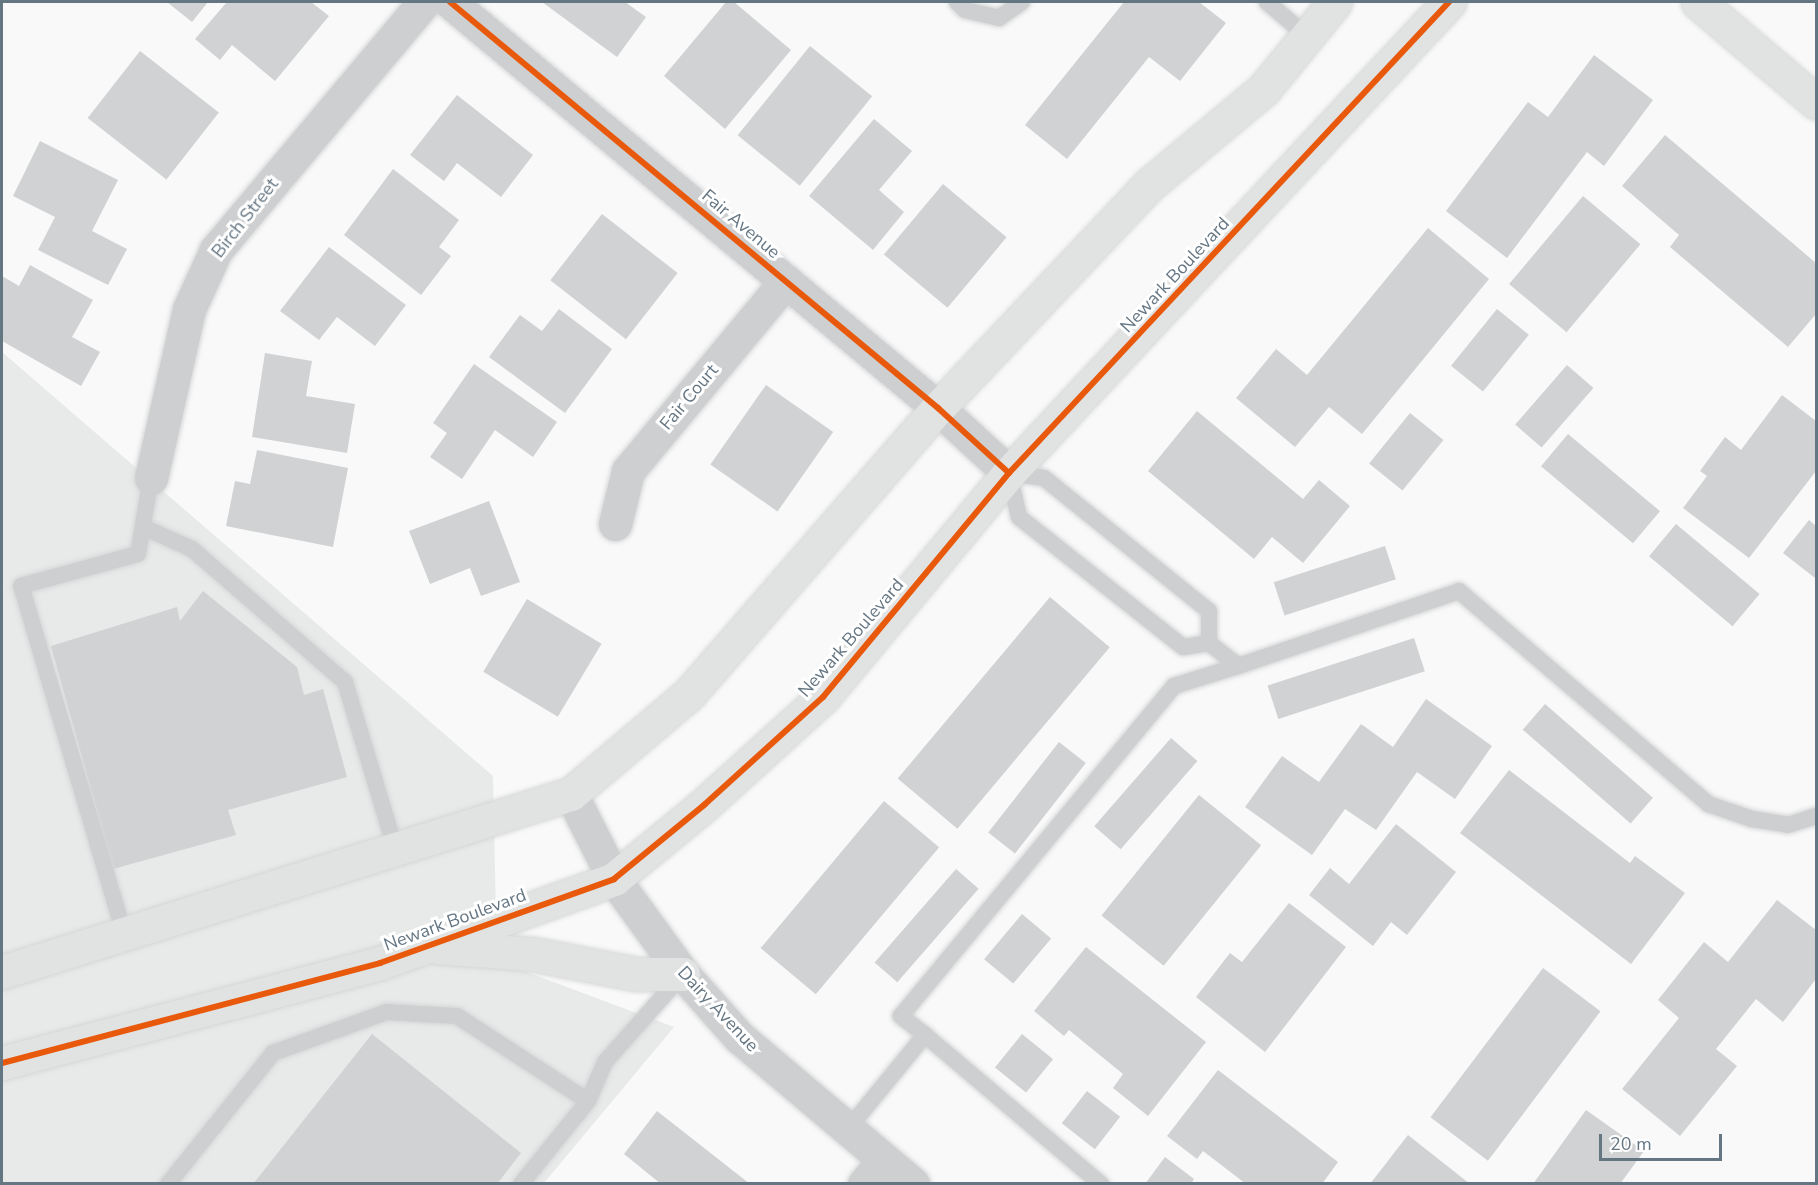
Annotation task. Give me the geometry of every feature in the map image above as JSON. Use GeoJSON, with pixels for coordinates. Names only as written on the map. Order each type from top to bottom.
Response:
{"type":"FeatureCollection","features":[{"type":"Feature","properties":{"kind":"main road","name":"Newark Boulevard"},"geometry":{"type":"LineString","coordinates":[[2,1063],[380,963],[614,879],[704,805],[823,697],[1009,473],[1449,2]]}},
{"type":"Feature","properties":{"kind":"main road"},"geometry":{"type":"LineString","coordinates":[[1698,2],[1816,102]]}},
{"type":"Feature","properties":{"kind":"main road"},"geometry":{"type":"LineString","coordinates":[[2,972],[396,851],[571,794],[689,694],[938,408],[1150,184],[1264,89],[1331,3]]}},
{"type":"Feature","properties":{"kind":"main road"},"geometry":{"type":"LineString","coordinates":[[427,946],[532,954],[636,974],[683,974]]}},
{"type":"Feature","properties":{"kind":"street","name":"Birch Street"},"geometry":{"type":"LineString","coordinates":[[151,478],[189,309],[216,250],[423,2]]}},
{"type":"Feature","properties":{"kind":"street","name":"Fair Avenue"},"geometry":{"type":"LineString","coordinates":[[450,2],[938,408],[1009,473]]}},
{"type":"Feature","properties":{"kind":"street","name":"Fair Court"},"geometry":{"type":"LineString","coordinates":[[615,524],[628,471],[786,282]]}},
{"type":"Feature","properties":{"kind":"street","name":"Dairy Avenue"},"geometry":{"type":"LineString","coordinates":[[571,794],[614,879],[683,974],[739,1037],[848,1129],[874,1172],[913,1184]]}},
{"type":"Feature","properties":{"kind":"lane"},"geometry":{"type":"LineString","coordinates":[[957,2],[965,10],[999,18],[1022,2]]}},
{"type":"Feature","properties":{"kind":"lane"},"geometry":{"type":"LineString","coordinates":[[1267,2],[1307,36]]}},
{"type":"Feature","properties":{"kind":"lane"},"geometry":{"type":"LineString","coordinates":[[1209,643],[1209,611],[1044,478],[1009,473],[1019,517],[1183,647],[1209,643],[1238,666]]}},
{"type":"Feature","properties":{"kind":"lane"},"geometry":{"type":"LineString","coordinates":[[124,933],[21,586],[138,554],[151,478]]}},
{"type":"Feature","properties":{"kind":"lane"},"geometry":{"type":"LineString","coordinates":[[143,527],[192,549],[345,682],[396,851]]}},
{"type":"Feature","properties":{"kind":"lane"},"geometry":{"type":"LineString","coordinates":[[1101,1184],[901,1016],[1174,686],[1459,591],[1708,804],[1752,819],[1788,825],[1816,816]]}},
{"type":"Feature","properties":{"kind":"lane"},"geometry":{"type":"LineString","coordinates":[[521,1184],[588,1101],[605,1062],[683,974]]}},
{"type":"Feature","properties":{"kind":"lane"},"geometry":{"type":"LineString","coordinates":[[168,1184],[273,1053],[386,1012],[457,1016],[588,1101]]}},
{"type":"Feature","properties":{"kind":"lane"},"geometry":{"type":"LineString","coordinates":[[848,1129],[925,1035]]}},
{"type":"Feature","properties":{"kind":"shaded area"},"geometry":{"type":"Polygon","coordinates":[[[2,352],[493,776],[497,961],[674,1027],[544,1183],[2,1183],[2,352]]]}},
{"type":"Feature","properties":{"kind":"building"},"geometry":{"type":"Polygon","coordinates":[[[167,2],[208,2],[192,22],[167,2]]]}},
{"type":"Feature","properties":{"kind":"building"},"geometry":{"type":"Polygon","coordinates":[[[227,2],[311,2],[329,16],[275,81],[232,45],[220,60],[195,39],[227,2]]]}},
{"type":"Feature","properties":{"kind":"building"},"geometry":{"type":"Polygon","coordinates":[[[542,2],[625,2],[646,17],[617,57],[542,2]]]}},
{"type":"Feature","properties":{"kind":"building"},"geometry":{"type":"Polygon","coordinates":[[[726,2],[734,2],[791,50],[725,129],[664,76],[726,2]]]}},
{"type":"Feature","properties":{"kind":"building"},"geometry":{"type":"Polygon","coordinates":[[[1124,2],[1199,2],[1226,23],[1180,81],[1149,57],[1067,159],[1025,125],[1124,2]]]}},
{"type":"Feature","properties":{"kind":"building"},"geometry":{"type":"Polygon","coordinates":[[[810,46],[872,96],[800,186],[738,135],[810,46]]]}},
{"type":"Feature","properties":{"kind":"building"},"geometry":{"type":"Polygon","coordinates":[[[140,51],[219,113],[166,180],[88,118],[140,51]]]}},
{"type":"Feature","properties":{"kind":"building"},"geometry":{"type":"Polygon","coordinates":[[[1594,55],[1653,100],[1604,166],[1587,152],[1507,258],[1446,211],[1528,102],[1548,117],[1594,55]]]}},
{"type":"Feature","properties":{"kind":"building"},"geometry":{"type":"Polygon","coordinates":[[[457,95],[533,155],[501,197],[457,163],[444,181],[410,155],[457,95]]]}},
{"type":"Feature","properties":{"kind":"building"},"geometry":{"type":"Polygon","coordinates":[[[874,119],[912,151],[879,190],[904,212],[873,250],[809,196],[874,119]]]}},
{"type":"Feature","properties":{"kind":"building"},"geometry":{"type":"Polygon","coordinates":[[[1665,135],[1816,263],[1816,314],[1788,347],[1670,247],[1679,235],[1622,186],[1665,135]]]}},
{"type":"Feature","properties":{"kind":"building"},"geometry":{"type":"Polygon","coordinates":[[[40,141],[118,180],[92,231],[127,249],[108,285],[38,250],[55,217],[13,196],[40,141]]]}},
{"type":"Feature","properties":{"kind":"building"},"geometry":{"type":"Polygon","coordinates":[[[393,169],[459,220],[439,247],[451,256],[421,295],[344,235],[393,169]]]}},
{"type":"Feature","properties":{"kind":"building"},"geometry":{"type":"Polygon","coordinates":[[[943,184],[1007,237],[947,308],[884,254],[943,184]]]}},
{"type":"Feature","properties":{"kind":"building"},"geometry":{"type":"Polygon","coordinates":[[[1583,196],[1640,244],[1567,332],[1509,284],[1583,196]]]}},
{"type":"Feature","properties":{"kind":"building"},"geometry":{"type":"Polygon","coordinates":[[[602,214],[678,273],[626,339],[550,280],[602,214]]]}},
{"type":"Feature","properties":{"kind":"building"},"geometry":{"type":"Polygon","coordinates":[[[1428,228],[1489,279],[1362,434],[1329,407],[1295,447],[1236,398],[1276,349],[1307,375],[1428,228]]]}},
{"type":"Feature","properties":{"kind":"building"},"geometry":{"type":"Polygon","coordinates":[[[329,247],[406,305],[375,346],[337,317],[319,340],[280,311],[329,247]]]}},
{"type":"Feature","properties":{"kind":"building"},"geometry":{"type":"Polygon","coordinates":[[[30,265],[93,300],[72,337],[100,352],[81,386],[2,341],[2,276],[19,286],[30,265]]]}},
{"type":"Feature","properties":{"kind":"building"},"geometry":{"type":"Polygon","coordinates":[[[559,309],[612,349],[565,413],[489,357],[520,315],[542,331],[559,309]]]}},
{"type":"Feature","properties":{"kind":"building"},"geometry":{"type":"Polygon","coordinates":[[[1497,309],[1529,335],[1483,392],[1451,366],[1497,309]]]}},
{"type":"Feature","properties":{"kind":"building"},"geometry":{"type":"Polygon","coordinates":[[[265,353],[312,361],[306,396],[355,404],[347,453],[252,437],[265,353]]]}},
{"type":"Feature","properties":{"kind":"building"},"geometry":{"type":"Polygon","coordinates":[[[474,364],[557,422],[533,457],[495,430],[462,479],[430,457],[447,433],[433,423],[474,364]]]}},
{"type":"Feature","properties":{"kind":"building"},"geometry":{"type":"Polygon","coordinates":[[[1567,365],[1593,388],[1542,448],[1515,425],[1567,365]]]}},
{"type":"Feature","properties":{"kind":"building"},"geometry":{"type":"Polygon","coordinates":[[[766,385],[833,432],[778,511],[710,464],[766,385]]]}},
{"type":"Feature","properties":{"kind":"building"},"geometry":{"type":"Polygon","coordinates":[[[1782,395],[1816,421],[1816,471],[1749,558],[1683,508],[1707,476],[1700,471],[1725,437],[1741,450],[1782,395]]]}},
{"type":"Feature","properties":{"kind":"building"},"geometry":{"type":"Polygon","coordinates":[[[1197,411],[1303,499],[1319,480],[1350,506],[1303,563],[1272,537],[1254,559],[1148,471],[1197,411]]]}},
{"type":"Feature","properties":{"kind":"building"},"geometry":{"type":"Polygon","coordinates":[[[1410,413],[1443,440],[1403,491],[1369,464],[1410,413]]]}},
{"type":"Feature","properties":{"kind":"building"},"geometry":{"type":"Polygon","coordinates":[[[1568,434],[1660,511],[1633,543],[1541,466],[1568,434]]]}},
{"type":"Feature","properties":{"kind":"building"},"geometry":{"type":"Polygon","coordinates":[[[257,450],[348,468],[333,547],[226,526],[235,481],[250,484],[257,450]]]}},
{"type":"Feature","properties":{"kind":"building"},"geometry":{"type":"Polygon","coordinates":[[[489,501],[520,582],[481,596],[470,568],[430,584],[409,531],[489,501]]]}},
{"type":"Feature","properties":{"kind":"building"},"geometry":{"type":"Polygon","coordinates":[[[1809,520],[1816,526],[1815,578],[1783,553],[1809,520]]]}},
{"type":"Feature","properties":{"kind":"building"},"geometry":{"type":"Polygon","coordinates":[[[1676,524],[1759,594],[1733,626],[1649,556],[1676,524]]]}},
{"type":"Feature","properties":{"kind":"building"},"geometry":{"type":"Polygon","coordinates":[[[1385,546],[1396,579],[1285,615],[1274,582],[1385,546]]]}},
{"type":"Feature","properties":{"kind":"building"},"geometry":{"type":"Polygon","coordinates":[[[203,591],[297,667],[304,695],[323,689],[347,777],[228,810],[236,835],[113,869],[51,646],[177,607],[180,621],[203,591]]]}},
{"type":"Feature","properties":{"kind":"building"},"geometry":{"type":"Polygon","coordinates":[[[1050,597],[1110,647],[957,829],[898,779],[1050,597]]]}},
{"type":"Feature","properties":{"kind":"building"},"geometry":{"type":"Polygon","coordinates":[[[527,599],[602,644],[558,717],[483,672],[527,599]]]}},
{"type":"Feature","properties":{"kind":"building"},"geometry":{"type":"Polygon","coordinates":[[[1414,638],[1425,671],[1278,719],[1268,686],[1414,638]]]}},
{"type":"Feature","properties":{"kind":"building"},"geometry":{"type":"Polygon","coordinates":[[[1426,699],[1492,746],[1455,799],[1417,772],[1376,830],[1345,809],[1312,855],[1245,807],[1282,756],[1319,782],[1361,724],[1393,747],[1426,699]]]}},
{"type":"Feature","properties":{"kind":"building"},"geometry":{"type":"Polygon","coordinates":[[[1545,704],[1653,798],[1631,823],[1523,730],[1545,704]]]}},
{"type":"Feature","properties":{"kind":"building"},"geometry":{"type":"Polygon","coordinates":[[[1171,738],[1197,761],[1121,849],[1094,826],[1171,738]]]}},
{"type":"Feature","properties":{"kind":"building"},"geometry":{"type":"Polygon","coordinates":[[[1059,742],[1086,763],[1015,854],[988,833],[1059,742]]]}},
{"type":"Feature","properties":{"kind":"building"},"geometry":{"type":"Polygon","coordinates":[[[1509,770],[1630,863],[1635,856],[1685,893],[1631,964],[1460,833],[1509,770]]]}},
{"type":"Feature","properties":{"kind":"building"},"geometry":{"type":"Polygon","coordinates":[[[1199,795],[1261,845],[1164,966],[1101,915],[1199,795]]]}},
{"type":"Feature","properties":{"kind":"building"},"geometry":{"type":"Polygon","coordinates":[[[884,801],[939,847],[816,994],[761,948],[884,801]]]}},
{"type":"Feature","properties":{"kind":"building"},"geometry":{"type":"Polygon","coordinates":[[[1396,824],[1456,872],[1407,935],[1391,922],[1373,946],[1309,895],[1330,868],[1349,884],[1396,824]]]}},
{"type":"Feature","properties":{"kind":"building"},"geometry":{"type":"Polygon","coordinates":[[[956,869],[979,889],[897,982],[875,963],[956,869]]]}},
{"type":"Feature","properties":{"kind":"building"},"geometry":{"type":"Polygon","coordinates":[[[1777,900],[1816,930],[1816,979],[1783,1022],[1756,999],[1716,1049],[1737,1066],[1680,1136],[1622,1089],[1679,1018],[1658,1000],[1704,942],[1728,962],[1777,900]]]}},
{"type":"Feature","properties":{"kind":"building"},"geometry":{"type":"Polygon","coordinates":[[[1289,903],[1346,947],[1265,1052],[1196,997],[1230,953],[1242,962],[1289,903]]]}},
{"type":"Feature","properties":{"kind":"building"},"geometry":{"type":"Polygon","coordinates":[[[1022,914],[1051,938],[1013,984],[984,959],[1022,914]]]}},
{"type":"Feature","properties":{"kind":"building"},"geometry":{"type":"Polygon","coordinates":[[[1086,947],[1206,1042],[1148,1116],[1113,1088],[1123,1074],[1069,1030],[1064,1036],[1034,1011],[1086,947]]]}},
{"type":"Feature","properties":{"kind":"building"},"geometry":{"type":"Polygon","coordinates":[[[1543,968],[1601,1011],[1488,1161],[1430,1117],[1543,968]]]}},
{"type":"Feature","properties":{"kind":"building"},"geometry":{"type":"Polygon","coordinates":[[[372,1034],[521,1153],[497,1184],[253,1184],[372,1034]]]}},
{"type":"Feature","properties":{"kind":"building"},"geometry":{"type":"Polygon","coordinates":[[[1022,1034],[1053,1059],[1026,1093],[995,1067],[1022,1034]]]}},
{"type":"Feature","properties":{"kind":"building"},"geometry":{"type":"Polygon","coordinates":[[[1218,1070],[1338,1162],[1322,1184],[1246,1184],[1203,1151],[1197,1159],[1167,1136],[1218,1070]]]}},
{"type":"Feature","properties":{"kind":"building"},"geometry":{"type":"Polygon","coordinates":[[[1087,1091],[1120,1117],[1095,1149],[1062,1123],[1087,1091]]]}},
{"type":"Feature","properties":{"kind":"building"},"geometry":{"type":"Polygon","coordinates":[[[1586,1110],[1644,1151],[1620,1184],[1533,1184],[1586,1110]]]}},
{"type":"Feature","properties":{"kind":"building"},"geometry":{"type":"Polygon","coordinates":[[[657,1111],[750,1184],[661,1184],[624,1154],[657,1111]]]}},
{"type":"Feature","properties":{"kind":"building"},"geometry":{"type":"Polygon","coordinates":[[[1408,1135],[1470,1184],[1370,1184],[1408,1135]]]}},
{"type":"Feature","properties":{"kind":"building"},"geometry":{"type":"Polygon","coordinates":[[[1165,1157],[1194,1179],[1191,1184],[1145,1184],[1165,1157]]]}},
{"type":"Feature","properties":{"kind":"cycle path"},"geometry":{"type":"LineString","coordinates":[[450,2],[938,408],[1009,473]]}},
{"type":"Feature","properties":{"kind":"cycle path"},"geometry":{"type":"LineString","coordinates":[[2,1063],[380,963],[614,879],[704,805],[823,697],[1009,473],[1449,2]]}}]}
